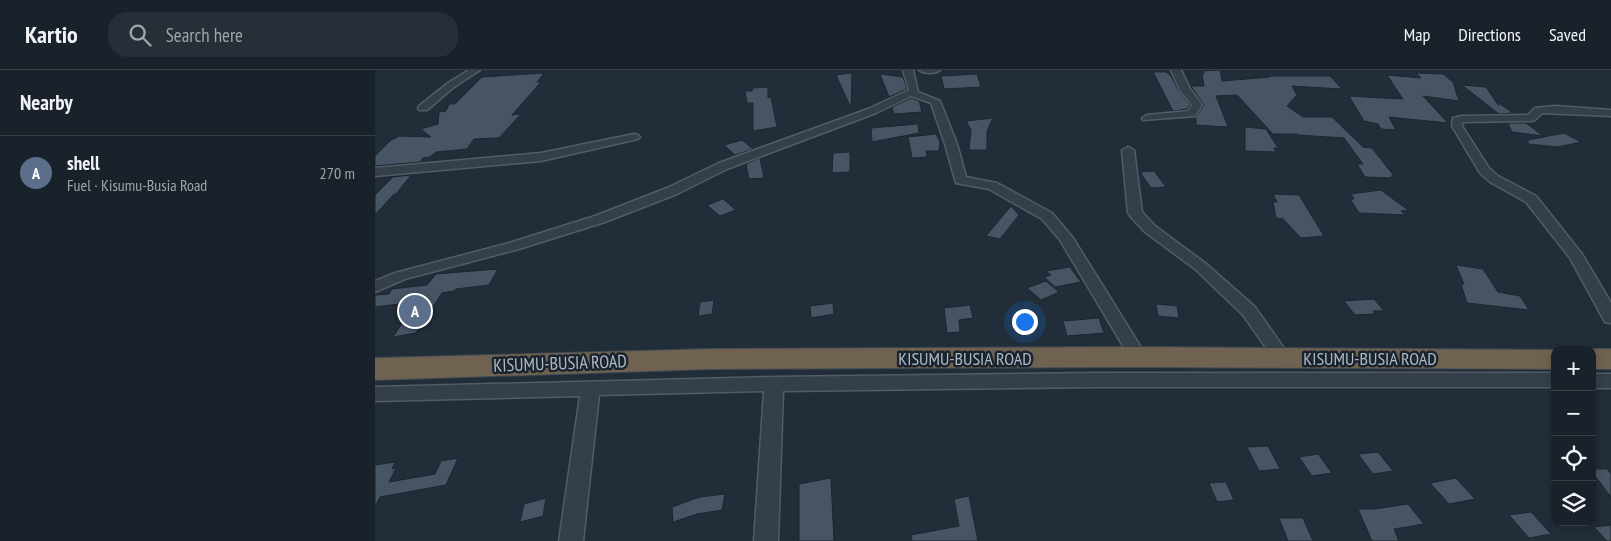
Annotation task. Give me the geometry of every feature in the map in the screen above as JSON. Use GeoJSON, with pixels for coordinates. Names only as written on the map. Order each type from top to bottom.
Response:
{"type":"FeatureCollection","features":[{"type":"Feature","properties":{"kind":"highway","name":"KISUMU-BUSIA ROAD"},"geometry":{"type":"LineString","coordinates":[[375,369],[711,359],[1138,357],[1551,359]]}},
{"type":"Feature","properties":{"kind":"highway"},"geometry":{"type":"LineString","coordinates":[[1596,359],[1611,359]]}},
{"type":"Feature","properties":{"kind":"street"},"geometry":{"type":"LineString","coordinates":[[423,108],[451,85],[475,70]]}},
{"type":"Feature","properties":{"kind":"street"},"geometry":{"type":"LineString","coordinates":[[375,287],[400,276],[514,246],[600,220],[672,191],[723,166],[872,111],[911,93],[915,88],[908,70]]}},
{"type":"Feature","properties":{"kind":"street"},"geometry":{"type":"LineString","coordinates":[[924,70],[935,70]]}},
{"type":"Feature","properties":{"kind":"street"},"geometry":{"type":"LineString","coordinates":[[1147,118],[1191,114],[1197,104],[1185,90],[1176,70]]}},
{"type":"Feature","properties":{"kind":"street"},"geometry":{"type":"LineString","coordinates":[[911,93],[935,101],[951,144],[960,180],[993,186],[1014,196],[1047,216],[1066,238],[1138,357]]}},
{"type":"Feature","properties":{"kind":"street"},"geometry":{"type":"LineString","coordinates":[[1611,113],[1555,109],[1539,110],[1531,118],[1457,120],[1457,126],[1484,170],[1494,179],[1531,199],[1577,257],[1611,318]]}},
{"type":"Feature","properties":{"kind":"street"},"geometry":{"type":"LineString","coordinates":[[375,172],[541,157],[634,137]]}},
{"type":"Feature","properties":{"kind":"street"},"geometry":{"type":"LineString","coordinates":[[1128,150],[1135,213],[1150,229],[1200,266],[1249,311],[1282,358]]}},
{"type":"Feature","properties":{"kind":"street"},"geometry":{"type":"LineString","coordinates":[[375,394],[774,384],[1098,380],[1551,380]]}},
{"type":"Feature","properties":{"kind":"street"},"geometry":{"type":"LineString","coordinates":[[1596,381],[1611,381]]}},
{"type":"Feature","properties":{"kind":"street"},"geometry":{"type":"LineString","coordinates":[[767,541],[774,384]]}},
{"type":"Feature","properties":{"kind":"street"},"geometry":{"type":"LineString","coordinates":[[571,541],[590,388]]}},
{"type":"Feature","properties":{"kind":"building"},"geometry":{"type":"Polygon","coordinates":[[[1220,70],[1222,81],[1269,76],[1330,76],[1342,89],[1292,86],[1297,95],[1287,106],[1303,117],[1332,117],[1363,147],[1372,148],[1394,176],[1391,176],[1393,178],[1365,177],[1357,164],[1363,164],[1344,138],[1273,134],[1237,95],[1216,96],[1228,127],[1196,125],[1196,117],[1204,105],[1191,86],[1204,86],[1203,71],[1220,70]]]}},
{"type":"Feature","properties":{"kind":"building"},"geometry":{"type":"Polygon","coordinates":[[[1153,72],[1166,72],[1171,76],[1179,91],[1190,105],[1187,109],[1173,111],[1153,72]]]}},
{"type":"Feature","properties":{"kind":"building"},"geometry":{"type":"Polygon","coordinates":[[[544,73],[537,82],[541,82],[512,115],[521,114],[499,138],[474,139],[467,149],[436,152],[430,157],[423,158],[420,162],[375,166],[375,156],[390,141],[399,136],[431,137],[421,129],[438,124],[439,112],[446,111],[449,104],[455,104],[482,77],[544,73]]]}},
{"type":"Feature","properties":{"kind":"building"},"geometry":{"type":"Polygon","coordinates":[[[852,73],[851,108],[836,75],[852,73]]]}},
{"type":"Feature","properties":{"kind":"building"},"geometry":{"type":"Polygon","coordinates":[[[1416,73],[1443,74],[1453,82],[1459,101],[1423,96],[1448,123],[1389,117],[1396,130],[1381,129],[1378,124],[1364,121],[1349,96],[1403,99],[1387,75],[1421,78],[1416,73]]]}},
{"type":"Feature","properties":{"kind":"building"},"geometry":{"type":"Polygon","coordinates":[[[880,74],[903,77],[907,89],[889,97],[880,74]]]}},
{"type":"Feature","properties":{"kind":"building"},"geometry":{"type":"Polygon","coordinates":[[[977,74],[981,87],[944,89],[941,76],[977,74]]]}},
{"type":"Feature","properties":{"kind":"building"},"geometry":{"type":"Polygon","coordinates":[[[1462,85],[1486,87],[1499,106],[1496,101],[1513,113],[1499,114],[1462,85]]]}},
{"type":"Feature","properties":{"kind":"building"},"geometry":{"type":"Polygon","coordinates":[[[768,87],[768,98],[771,97],[777,127],[753,131],[753,103],[747,103],[745,91],[752,91],[753,88],[768,87]]]}},
{"type":"Feature","properties":{"kind":"building"},"geometry":{"type":"Polygon","coordinates":[[[911,98],[919,101],[922,112],[894,114],[892,107],[911,98]]]}},
{"type":"Feature","properties":{"kind":"building"},"geometry":{"type":"Polygon","coordinates":[[[993,118],[987,131],[987,150],[969,150],[971,130],[966,121],[993,118]]]}},
{"type":"Feature","properties":{"kind":"building"},"geometry":{"type":"Polygon","coordinates":[[[1508,123],[1526,123],[1543,136],[1512,132],[1508,123]]]}},
{"type":"Feature","properties":{"kind":"building"},"geometry":{"type":"Polygon","coordinates":[[[918,124],[919,133],[872,142],[871,128],[918,124]]]}},
{"type":"Feature","properties":{"kind":"building"},"geometry":{"type":"Polygon","coordinates":[[[1245,127],[1266,129],[1278,148],[1274,148],[1276,152],[1245,151],[1245,127]]]}},
{"type":"Feature","properties":{"kind":"building"},"geometry":{"type":"Polygon","coordinates":[[[1564,133],[1581,142],[1558,147],[1528,144],[1528,140],[1564,133]]]}},
{"type":"Feature","properties":{"kind":"building"},"geometry":{"type":"Polygon","coordinates":[[[936,134],[940,142],[939,151],[926,151],[927,157],[912,158],[908,137],[936,134]]]}},
{"type":"Feature","properties":{"kind":"building"},"geometry":{"type":"Polygon","coordinates":[[[742,140],[753,149],[735,155],[724,145],[742,140]]]}},
{"type":"Feature","properties":{"kind":"building"},"geometry":{"type":"Polygon","coordinates":[[[850,152],[850,172],[832,173],[833,153],[850,152]]]}},
{"type":"Feature","properties":{"kind":"building"},"geometry":{"type":"Polygon","coordinates":[[[760,158],[764,178],[749,179],[746,164],[760,158]]]}},
{"type":"Feature","properties":{"kind":"building"},"geometry":{"type":"Polygon","coordinates":[[[1154,171],[1166,187],[1151,188],[1140,172],[1154,171]]]}},
{"type":"Feature","properties":{"kind":"building"},"geometry":{"type":"Polygon","coordinates":[[[411,175],[396,194],[375,215],[375,195],[393,177],[411,175]]]}},
{"type":"Feature","properties":{"kind":"building"},"geometry":{"type":"Polygon","coordinates":[[[1381,190],[1408,210],[1401,211],[1405,215],[1359,213],[1350,199],[1354,199],[1351,194],[1381,190]]]}},
{"type":"Feature","properties":{"kind":"building"},"geometry":{"type":"Polygon","coordinates":[[[1273,194],[1299,195],[1324,236],[1301,238],[1283,219],[1276,218],[1273,202],[1277,202],[1273,194]]]}},
{"type":"Feature","properties":{"kind":"building"},"geometry":{"type":"Polygon","coordinates":[[[723,199],[736,210],[720,216],[707,205],[723,199]]]}},
{"type":"Feature","properties":{"kind":"building"},"geometry":{"type":"Polygon","coordinates":[[[1011,206],[1019,215],[1000,239],[986,236],[1011,206]]]}},
{"type":"Feature","properties":{"kind":"building"},"geometry":{"type":"Polygon","coordinates":[[[1456,265],[1483,269],[1498,292],[1520,296],[1529,310],[1467,303],[1461,284],[1464,284],[1456,265]]]}},
{"type":"Feature","properties":{"kind":"building"},"geometry":{"type":"Polygon","coordinates":[[[1070,267],[1081,282],[1055,287],[1044,277],[1051,275],[1046,271],[1070,267]]]}},
{"type":"Feature","properties":{"kind":"building"},"geometry":{"type":"Polygon","coordinates":[[[498,269],[489,285],[456,289],[442,293],[416,333],[393,337],[416,302],[375,307],[375,295],[389,294],[392,289],[427,285],[436,274],[498,269]]]}},
{"type":"Feature","properties":{"kind":"building"},"geometry":{"type":"Polygon","coordinates":[[[1046,281],[1059,292],[1041,300],[1027,288],[1046,281]]]}},
{"type":"Feature","properties":{"kind":"building"},"geometry":{"type":"Polygon","coordinates":[[[1374,299],[1384,311],[1373,311],[1375,314],[1355,315],[1344,301],[1374,299]]]}},
{"type":"Feature","properties":{"kind":"building"},"geometry":{"type":"Polygon","coordinates":[[[714,300],[712,314],[698,316],[700,302],[714,300]]]}},
{"type":"Feature","properties":{"kind":"building"},"geometry":{"type":"Polygon","coordinates":[[[833,303],[834,314],[811,318],[810,306],[833,303]]]}},
{"type":"Feature","properties":{"kind":"building"},"geometry":{"type":"Polygon","coordinates":[[[1156,304],[1177,306],[1179,318],[1158,316],[1156,304]]]}},
{"type":"Feature","properties":{"kind":"building"},"geometry":{"type":"Polygon","coordinates":[[[970,305],[973,318],[959,320],[960,332],[947,333],[944,308],[970,305]]]}},
{"type":"Feature","properties":{"kind":"building"},"geometry":{"type":"Polygon","coordinates":[[[1099,318],[1104,333],[1067,336],[1063,321],[1099,318]]]}},
{"type":"Feature","properties":{"kind":"building"},"geometry":{"type":"Polygon","coordinates":[[[1268,446],[1280,469],[1259,471],[1247,447],[1268,446]]]}},
{"type":"Feature","properties":{"kind":"building"},"geometry":{"type":"Polygon","coordinates":[[[1378,452],[1393,471],[1373,474],[1358,454],[1378,452]]]}},
{"type":"Feature","properties":{"kind":"building"},"geometry":{"type":"Polygon","coordinates":[[[1318,454],[1332,473],[1312,476],[1299,457],[1318,454]]]}},
{"type":"Feature","properties":{"kind":"building"},"geometry":{"type":"Polygon","coordinates":[[[458,458],[446,485],[380,497],[375,507],[375,465],[395,462],[392,469],[396,468],[389,482],[435,474],[441,461],[458,458]]]}},
{"type":"Feature","properties":{"kind":"building"},"geometry":{"type":"Polygon","coordinates":[[[1596,469],[1607,469],[1611,474],[1611,497],[1596,477],[1596,469]]]}},
{"type":"Feature","properties":{"kind":"building"},"geometry":{"type":"Polygon","coordinates":[[[831,478],[834,541],[799,541],[799,484],[831,478]]]}},
{"type":"Feature","properties":{"kind":"building"},"geometry":{"type":"Polygon","coordinates":[[[1456,478],[1475,499],[1449,504],[1430,483],[1456,478]]]}},
{"type":"Feature","properties":{"kind":"building"},"geometry":{"type":"Polygon","coordinates":[[[1226,482],[1234,500],[1217,502],[1209,483],[1226,482]]]}},
{"type":"Feature","properties":{"kind":"building"},"geometry":{"type":"Polygon","coordinates":[[[725,494],[722,510],[697,514],[673,522],[672,507],[700,497],[725,494]]]}},
{"type":"Feature","properties":{"kind":"building"},"geometry":{"type":"Polygon","coordinates":[[[969,496],[978,541],[912,541],[911,535],[959,526],[954,499],[969,496]]]}},
{"type":"Feature","properties":{"kind":"building"},"geometry":{"type":"Polygon","coordinates":[[[546,498],[543,516],[520,522],[524,504],[546,498]]]}},
{"type":"Feature","properties":{"kind":"building"},"geometry":{"type":"Polygon","coordinates":[[[1408,504],[1424,524],[1394,529],[1399,541],[1372,541],[1358,509],[1374,509],[1408,504]]]}},
{"type":"Feature","properties":{"kind":"building"},"geometry":{"type":"Polygon","coordinates":[[[1531,512],[1551,534],[1529,538],[1509,515],[1531,512]]]}},
{"type":"Feature","properties":{"kind":"building"},"geometry":{"type":"Polygon","coordinates":[[[1279,518],[1303,518],[1313,541],[1288,541],[1279,518]]]}},
{"type":"Feature","properties":{"kind":"building"},"geometry":{"type":"Polygon","coordinates":[[[1611,525],[1611,541],[1607,541],[1594,527],[1611,525]]]}},
{"type":"Feature","properties":{"kind":"place","name":"shell"},"geometry":{"type":"Point","coordinates":[415,311]}}]}
